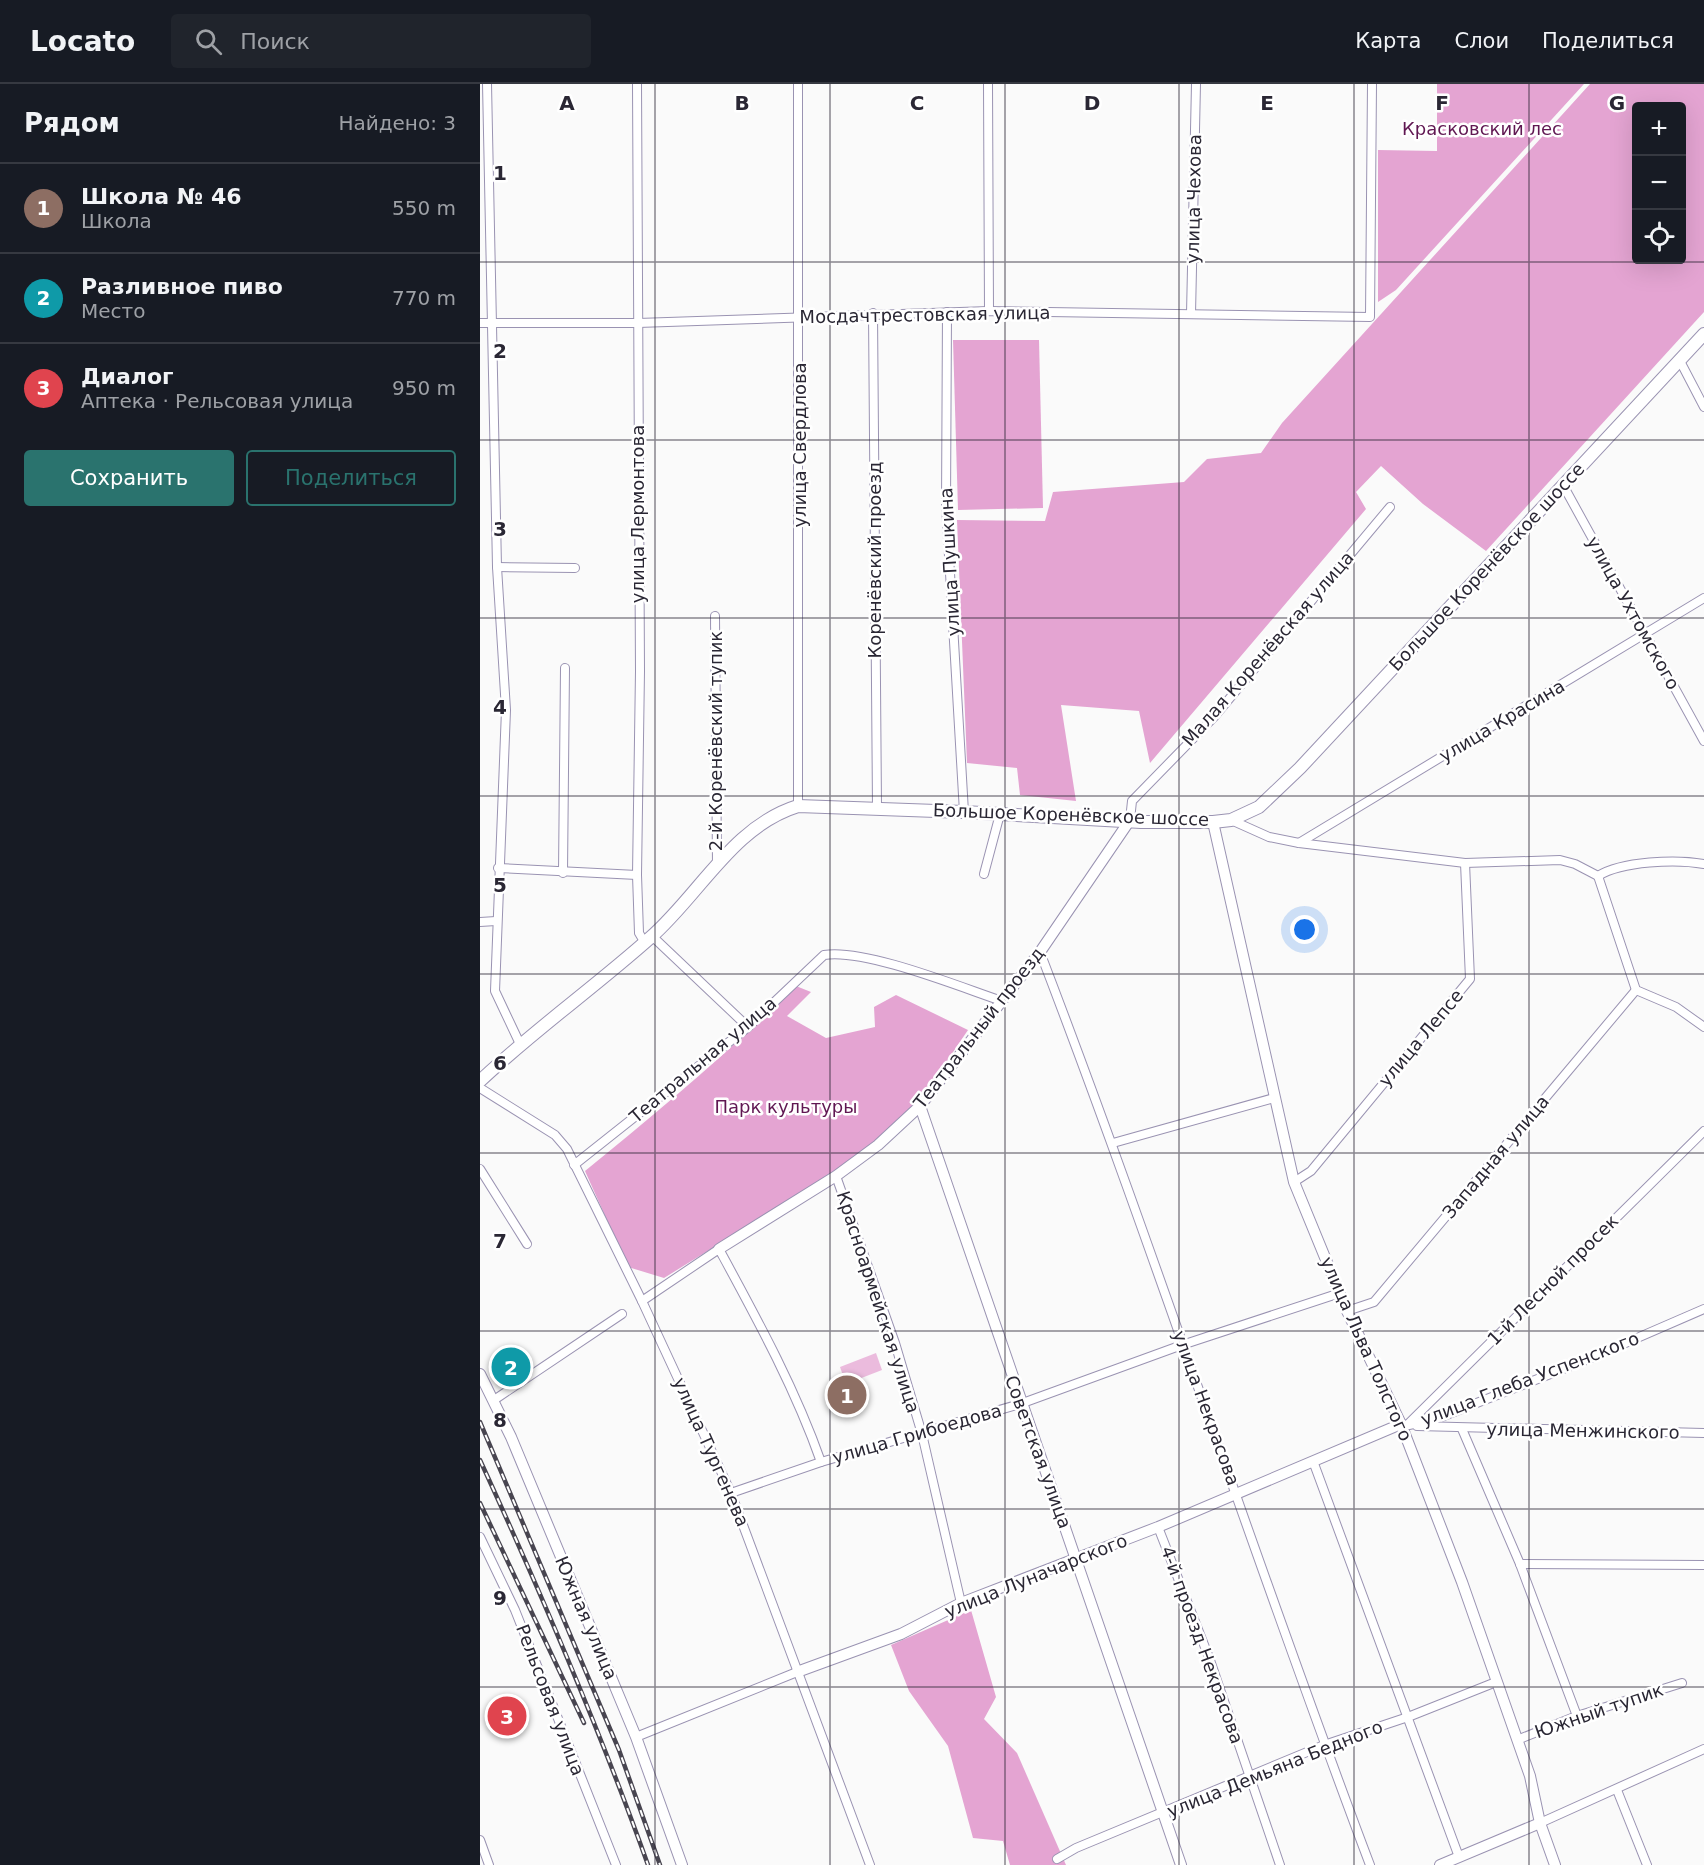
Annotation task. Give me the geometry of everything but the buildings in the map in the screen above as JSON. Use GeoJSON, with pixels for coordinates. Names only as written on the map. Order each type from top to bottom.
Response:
{"type":"FeatureCollection","features":[{"type":"Feature","properties":{"kind":"main road","name":"Большое Коренёвское шоссе"},"geometry":{"type":"LineString","coordinates":[[480,1082],[520,1044],[649,940],[741,840],[765,819],[798,806],[877,807],[1214,822],[1231,820],[1268,800],[1704,334]]}},
{"type":"Feature","properties":{"kind":"street"},"geometry":{"type":"LineString","coordinates":[[487,84],[497,567],[506,710],[498,868],[495,991],[520,1044]]}},
{"type":"Feature","properties":{"kind":"street","name":"улица Лермонтова"},"geometry":{"type":"LineString","coordinates":[[637,84],[640,671],[637,875],[639,933],[649,940]]}},
{"type":"Feature","properties":{"kind":"street","name":"улица Свердлова"},"geometry":{"type":"LineString","coordinates":[[798,84],[800,318],[798,806]]}},
{"type":"Feature","properties":{"kind":"street"},"geometry":{"type":"LineString","coordinates":[[988,84],[989,311]]}},
{"type":"Feature","properties":{"kind":"street","name":"улица Чехова"},"geometry":{"type":"LineString","coordinates":[[1191,314],[1196,84]]}},
{"type":"Feature","properties":{"kind":"street","name":"Мосдачтрестовская улица"},"geometry":{"type":"LineString","coordinates":[[480,323],[638,323],[800,318],[873,313],[989,311],[1370,317],[1372,84]]}},
{"type":"Feature","properties":{"kind":"street","name":"улица Пушкина"},"geometry":{"type":"LineString","coordinates":[[947,312],[946,498],[964,812]]}},
{"type":"Feature","properties":{"kind":"street","name":"Коренёвский проезд"},"geometry":{"type":"LineString","coordinates":[[873,313],[877,807]]}},
{"type":"Feature","properties":{"kind":"street"},"geometry":{"type":"LineString","coordinates":[[1680,361],[1704,406]]}},
{"type":"Feature","properties":{"kind":"street","name":"улица Ухтомского"},"geometry":{"type":"LineString","coordinates":[[1563,485],[1704,741]]}},
{"type":"Feature","properties":{"kind":"street","name":"Малая Коренёвская улица"},"geometry":{"type":"LineString","coordinates":[[1130,820],[1132,801],[1214,717],[1390,507]]}},
{"type":"Feature","properties":{"kind":"street"},"geometry":{"type":"LineString","coordinates":[[497,567],[575,568]]}},
{"type":"Feature","properties":{"kind":"street","name":"улица Красина"},"geometry":{"type":"LineString","coordinates":[[1299,843],[1704,598]]}},
{"type":"Feature","properties":{"kind":"street","name":"2-й Коренёвский тупик"},"geometry":{"type":"LineString","coordinates":[[715,616],[717,866]]}},
{"type":"Feature","properties":{"kind":"street"},"geometry":{"type":"LineString","coordinates":[[563,873],[565,668]]}},
{"type":"Feature","properties":{"kind":"street"},"geometry":{"type":"LineString","coordinates":[[984,874],[1000,814]]}},
{"type":"Feature","properties":{"kind":"street","name":"Театральный проезд"},"geometry":{"type":"LineString","coordinates":[[642,1300],[836,1176],[878,1145],[920,1106],[1040,952],[1130,820]]}},
{"type":"Feature","properties":{"kind":"street"},"geometry":{"type":"LineString","coordinates":[[1231,820],[1269,837],[1299,843],[1465,863],[1560,860],[1575,864],[1598,876],[1636,990],[1676,1007],[1704,1027]]}},
{"type":"Feature","properties":{"kind":"street","name":"улица Льва Толстого"},"geometry":{"type":"LineString","coordinates":[[1214,822],[1294,1182],[1347,1311],[1404,1425],[1530,1776],[1540,1823],[1555,1865]]}},
{"type":"Feature","properties":{"kind":"street"},"geometry":{"type":"LineString","coordinates":[[1598,876],[1608,869],[1658,862],[1704,864]]}},
{"type":"Feature","properties":{"kind":"street","name":"улица Лепсе"},"geometry":{"type":"LineString","coordinates":[[1294,1182],[1311,1171],[1470,979],[1465,863]]}},
{"type":"Feature","properties":{"kind":"street"},"geometry":{"type":"LineString","coordinates":[[498,868],[637,875]]}},
{"type":"Feature","properties":{"kind":"street"},"geometry":{"type":"LineString","coordinates":[[480,922],[496,921]]}},
{"type":"Feature","properties":{"kind":"street"},"geometry":{"type":"LineString","coordinates":[[649,940],[748,1027]]}},
{"type":"Feature","properties":{"kind":"street","name":"улица Некрасова"},"geometry":{"type":"LineString","coordinates":[[1040,952],[1113,1143],[1324,1745],[1370,1865]]}},
{"type":"Feature","properties":{"kind":"street","name":"Театральная улица"},"geometry":{"type":"LineString","coordinates":[[574,1165],[748,1027],[824,955],[835,953],[883,963],[1002,1001]]}},
{"type":"Feature","properties":{"kind":"street","name":"Западная улица"},"geometry":{"type":"LineString","coordinates":[[1347,1311],[1374,1302],[1636,990]]}},
{"type":"Feature","properties":{"kind":"street","name":"улица Тургенева"},"geometry":{"type":"LineString","coordinates":[[480,1088],[555,1135],[567,1149],[642,1300],[731,1493],[870,1865]]}},
{"type":"Feature","properties":{"kind":"street"},"geometry":{"type":"LineString","coordinates":[[1113,1143],[1274,1098]]}},
{"type":"Feature","properties":{"kind":"street","name":"Советская улица"},"geometry":{"type":"LineString","coordinates":[[920,1106],[1020,1404],[1077,1559],[1181,1865]]}},
{"type":"Feature","properties":{"kind":"street","name":"1-й Лесной просек"},"geometry":{"type":"LineString","coordinates":[[1404,1425],[1704,1131]]}},
{"type":"Feature","properties":{"kind":"street"},"geometry":{"type":"LineString","coordinates":[[480,1168],[527,1244]]}},
{"type":"Feature","properties":{"kind":"street","name":"Красноармейская улица"},"geometry":{"type":"LineString","coordinates":[[836,1176],[895,1343],[922,1434],[961,1603]]}},
{"type":"Feature","properties":{"kind":"street"},"geometry":{"type":"LineString","coordinates":[[719,1249],[768,1340],[809,1427],[821,1462]]}},
{"type":"Feature","properties":{"kind":"street","name":"улица Грибоедова"},"geometry":{"type":"LineString","coordinates":[[731,1493],[821,1462],[1020,1404],[1182,1345],[1340,1293]]}},
{"type":"Feature","properties":{"kind":"street","name":"улица Глеба Успенского"},"geometry":{"type":"LineString","coordinates":[[1404,1425],[1448,1414],[1591,1358],[1704,1309]]}},
{"type":"Feature","properties":{"kind":"street"},"geometry":{"type":"LineString","coordinates":[[494,1401],[622,1314]]}},
{"type":"Feature","properties":{"kind":"street","name":"Южная улица"},"geometry":{"type":"LineString","coordinates":[[480,1374],[494,1401],[636,1737],[682,1865]]}},
{"type":"Feature","properties":{"kind":"street","name":"улица Глеба Успенского"},"geometry":{"type":"LineString","coordinates":[[1404,1425],[1462,1429]]}},
{"type":"Feature","properties":{"kind":"street","name":"улица Луначарского"},"geometry":{"type":"LineString","coordinates":[[636,1737],[797,1672],[901,1634],[961,1603],[1158,1527],[1236,1492],[1404,1425]]}},
{"type":"Feature","properties":{"kind":"street"},"geometry":{"type":"LineString","coordinates":[[1462,1429],[1520,1564],[1577,1716]]}},
{"type":"Feature","properties":{"kind":"street","name":"улица Менжинского"},"geometry":{"type":"LineString","coordinates":[[1462,1429],[1704,1434]]}},
{"type":"Feature","properties":{"kind":"street"},"geometry":{"type":"LineString","coordinates":[[1313,1461],[1460,1857]]}},
{"type":"Feature","properties":{"kind":"street","name":"4-й проезд Некрасова"},"geometry":{"type":"LineString","coordinates":[[1158,1527],[1210,1660],[1280,1865]]}},
{"type":"Feature","properties":{"kind":"street","name":"Рельсовая улица"},"geometry":{"type":"LineString","coordinates":[[480,1537],[514,1610],[615,1865]]}},
{"type":"Feature","properties":{"kind":"street"},"geometry":{"type":"LineString","coordinates":[[1520,1564],[1704,1565]]}},
{"type":"Feature","properties":{"kind":"street","name":"улица Демьяна Бедного"},"geometry":{"type":"LineString","coordinates":[[1057,1859],[1076,1848],[1324,1745],[1408,1717],[1496,1682]]}},
{"type":"Feature","properties":{"kind":"street","name":"Южный тупик"},"geometry":{"type":"LineString","coordinates":[[1517,1740],[1577,1716],[1682,1683]]}},
{"type":"Feature","properties":{"kind":"street"},"geometry":{"type":"LineString","coordinates":[[1440,1865],[1617,1790],[1704,1749]]}},
{"type":"Feature","properties":{"kind":"street"},"geometry":{"type":"LineString","coordinates":[[1617,1790],[1647,1865]]}},
{"type":"Feature","properties":{"kind":"street"},"geometry":{"type":"LineString","coordinates":[[480,1840],[485,1862]]}},
{"type":"Feature","properties":{"kind":"shaded area"},"geometry":{"type":"Polygon","coordinates":[[[876,1353],[882,1370],[846,1384],[840,1367],[876,1353]]]}},
{"type":"Feature","properties":{"kind":"green space","name":"Красковский лес"},"geometry":{"type":"Polygon","coordinates":[[[1437,84],[1584,84],[1396,290],[1378,302],[1378,150],[1437,151],[1437,84]]]}},
{"type":"Feature","properties":{"kind":"green space"},"geometry":{"type":"Polygon","coordinates":[[[1590,84],[1704,84],[1704,312],[1486,551],[1423,504],[1381,466],[1356,492],[1366,509],[1150,763],[1139,711],[1061,705],[1076,801],[1020,795],[1017,768],[967,763],[957,520],[1045,521],[1053,492],[1184,482],[1207,459],[1261,453],[1282,423],[1590,84]]]}},
{"type":"Feature","properties":{"kind":"green space"},"geometry":{"type":"Polygon","coordinates":[[[953,340],[1039,340],[1043,508],[958,510],[953,340]]]}},
{"type":"Feature","properties":{"kind":"green space","name":"Парк культуры"},"geometry":{"type":"Polygon","coordinates":[[[796,986],[811,992],[787,1016],[826,1038],[875,1027],[874,1007],[896,995],[968,1030],[926,1092],[887,1134],[830,1175],[664,1278],[628,1267],[585,1171],[693,1081],[796,986]]]}},
{"type":"Feature","properties":{"kind":"green space"},"geometry":{"type":"Polygon","coordinates":[[[971,1610],[996,1697],[984,1719],[1017,1753],[1066,1865],[1010,1865],[1003,1841],[973,1838],[948,1746],[909,1691],[891,1645],[971,1610]]]}},
{"type":"Feature","properties":{"kind":"railway"},"geometry":{"type":"LineString","coordinates":[[480,1422],[619,1750],[660,1865]]}},
{"type":"Feature","properties":{"kind":"railway"},"geometry":{"type":"LineString","coordinates":[[480,1460],[610,1762],[648,1865]]}},
{"type":"Feature","properties":{"kind":"railway"},"geometry":{"type":"LineString","coordinates":[[480,1503],[584,1723]]}},
{"type":"Feature","properties":{"kind":"place","name":"Разливное пиво"},"geometry":{"type":"Point","coordinates":[511,1367]}},
{"type":"Feature","properties":{"kind":"place","name":"Школа № 46"},"geometry":{"type":"Point","coordinates":[847,1395]}},
{"type":"Feature","properties":{"kind":"place","name":"Диалог"},"geometry":{"type":"Point","coordinates":[507,1716]}}]}
